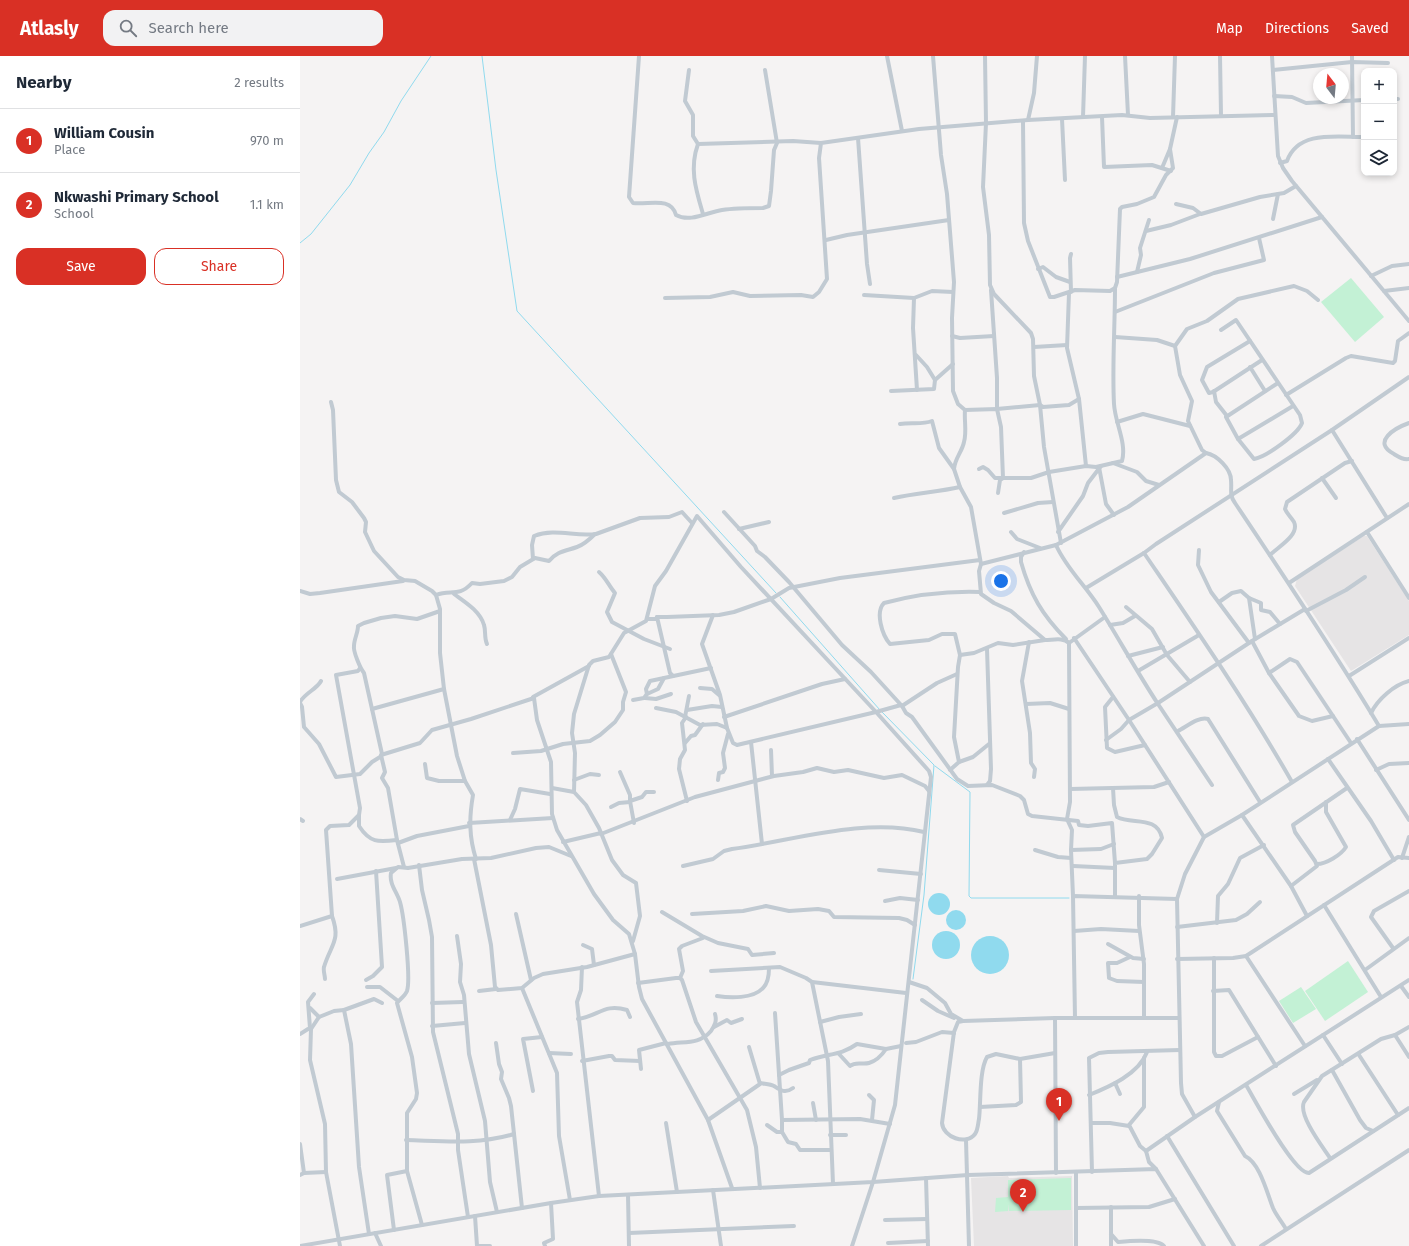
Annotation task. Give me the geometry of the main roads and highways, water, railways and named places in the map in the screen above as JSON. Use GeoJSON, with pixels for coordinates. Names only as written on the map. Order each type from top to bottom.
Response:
{"type":"FeatureCollection","features":[{"type":"Feature","properties":{"kind":"water"},"geometry":{"type":"Polygon","coordinates":[[[939,893],[947,896],[950,904],[947,912],[939,915],[931,912],[928,904],[931,896],[939,893]]]}},
{"type":"Feature","properties":{"kind":"water"},"geometry":{"type":"Polygon","coordinates":[[[956,910],[963,913],[966,920],[963,927],[956,930],[949,927],[946,920],[949,913],[956,910]]]}},
{"type":"Feature","properties":{"kind":"water"},"geometry":{"type":"Polygon","coordinates":[[[946,931],[956,935],[960,945],[956,955],[946,959],[936,955],[932,945],[936,935],[946,931]]]}},
{"type":"Feature","properties":{"kind":"water"},"geometry":{"type":"Polygon","coordinates":[[[986,936],[994,936],[1004,941],[1008,948],[1008,962],[1004,969],[994,974],[986,974],[976,969],[974,966],[971,959],[971,951],[976,941],[979,939],[986,936]]]}},
{"type":"Feature","properties":{"kind":"waterway"},"geometry":{"type":"LineString","coordinates":[[300,243],[311,234],[350,185],[369,153],[384,132],[401,101],[431,56]]}},
{"type":"Feature","properties":{"kind":"waterway"},"geometry":{"type":"LineString","coordinates":[[482,56],[496,170],[517,311],[776,593]]}},
{"type":"Feature","properties":{"kind":"waterway"},"geometry":{"type":"LineString","coordinates":[[780,597],[880,710]]}},
{"type":"Feature","properties":{"kind":"waterway"},"geometry":{"type":"LineString","coordinates":[[882,712],[934,765],[924,895],[913,979]]}},
{"type":"Feature","properties":{"kind":"waterway"},"geometry":{"type":"LineString","coordinates":[[935,766],[970,792],[969,896],[971,898],[1069,898]]}},
{"type":"Feature","properties":{"kind":"place","name":"William Cousin"},"geometry":{"type":"Point","coordinates":[1059,1121]}},
{"type":"Feature","properties":{"kind":"place","name":"Nkwashi Primary School"},"geometry":{"type":"Point","coordinates":[1023,1212]}}]}
